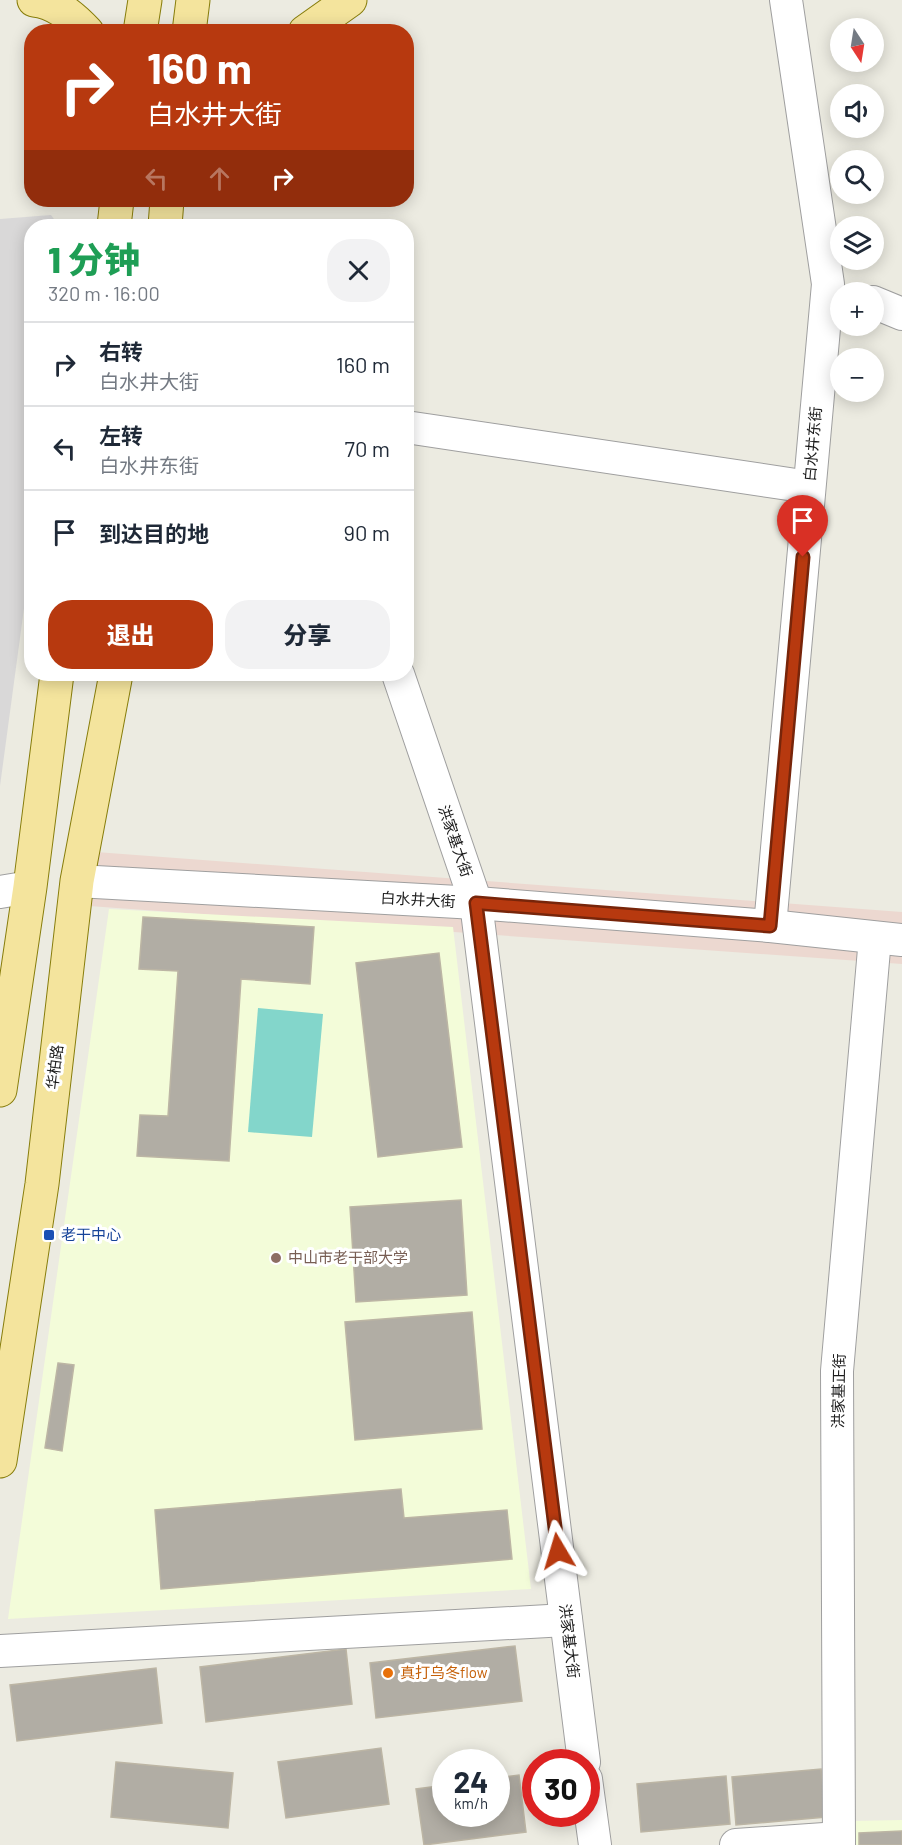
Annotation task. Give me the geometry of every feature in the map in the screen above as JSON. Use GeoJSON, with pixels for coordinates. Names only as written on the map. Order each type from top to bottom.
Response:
{"type":"FeatureCollection","features":[{"type":"Feature","properties":{"kind":"main road"},"geometry":{"type":"LineString","coordinates":[[33,0],[44,1],[73,17],[80,24]]}},
{"type":"Feature","properties":{"kind":"main road"},"geometry":{"type":"LineString","coordinates":[[141,24],[145,0]]}},
{"type":"Feature","properties":{"kind":"main road"},"geometry":{"type":"LineString","coordinates":[[190,24],[193,0]]}},
{"type":"Feature","properties":{"kind":"main road"},"geometry":{"type":"LineString","coordinates":[[316,24],[350,0]]}},
{"type":"Feature","properties":{"kind":"main road"},"geometry":{"type":"LineString","coordinates":[[0,1090],[15,890],[56,681]]}},
{"type":"Feature","properties":{"kind":"main road","name":"华柏路"},"geometry":{"type":"LineString","coordinates":[[0,1461],[42,1184],[76,881],[116,681]]}},
{"type":"Feature","properties":{"kind":"street","name":"白水井东街"},"geometry":{"type":"LineString","coordinates":[[786,0],[838,282]]}},
{"type":"Feature","properties":{"kind":"street"},"geometry":{"type":"LineString","coordinates":[[884,307],[902,314]]}},
{"type":"Feature","properties":{"kind":"street","name":"白水井东街"},"geometry":{"type":"LineString","coordinates":[[770,926],[809,488],[832,336]]}},
{"type":"Feature","properties":{"kind":"street"},"geometry":{"type":"LineString","coordinates":[[414,428],[809,488]]}},
{"type":"Feature","properties":{"kind":"street","name":"洪家基大街"},"geometry":{"type":"LineString","coordinates":[[400,681],[476,903],[582,1749]]}},
{"type":"Feature","properties":{"kind":"street","name":"白水井大街"},"geometry":{"type":"LineString","coordinates":[[76,881],[476,903],[770,926],[888,939]]}},
{"type":"Feature","properties":{"kind":"street","name":"洪家基正街"},"geometry":{"type":"LineString","coordinates":[[839,1842],[837,1371],[888,939]]}},
{"type":"Feature","properties":{"kind":"street"},"geometry":{"type":"LineString","coordinates":[[0,1651],[567,1620]]}},
{"type":"Feature","properties":{"kind":"street"},"geometry":{"type":"LineString","coordinates":[[593,1827],[595,1845]]}},
{"type":"Feature","properties":{"kind":"street"},"geometry":{"type":"LineString","coordinates":[[736,1845],[839,1842]]}},
{"type":"Feature","properties":{"kind":"shaded area"},"geometry":{"type":"Polygon","coordinates":[[[51,215],[54,219],[24,219],[24,608],[0,786],[0,219],[51,215]]]}},
{"type":"Feature","properties":{"kind":"shaded area"},"geometry":{"type":"Polygon","coordinates":[[[96,852],[902,912],[902,964],[89,906],[96,852]]]}},
{"type":"Feature","properties":{"kind":"shaded area","name":"中山市老干部大学"},"geometry":{"type":"Polygon","coordinates":[[[109,909],[453,927],[531,1589],[8,1619],[109,909]]]}},
{"type":"Feature","properties":{"kind":"shaded area"},"geometry":{"type":"Polygon","coordinates":[[[258,1008],[323,1014],[312,1137],[248,1132],[258,1008]]]}},
{"type":"Feature","properties":{"kind":"shaded area"},"geometry":{"type":"Polygon","coordinates":[[[902,1820],[902,1845],[851,1845],[851,1821],[902,1820]]]}},
{"type":"Feature","properties":{"kind":"building"},"geometry":{"type":"Polygon","coordinates":[[[143,917],[314,927],[310,984],[241,979],[229,1161],[137,1156],[140,1115],[168,1116],[178,971],[139,969],[143,917]]]}},
{"type":"Feature","properties":{"kind":"building"},"geometry":{"type":"Polygon","coordinates":[[[439,953],[462,1147],[378,1157],[356,963],[439,953]]]}},
{"type":"Feature","properties":{"kind":"building"},"geometry":{"type":"Polygon","coordinates":[[[461,1200],[467,1295],[356,1302],[350,1207],[461,1200]]]}},
{"type":"Feature","properties":{"kind":"building"},"geometry":{"type":"Polygon","coordinates":[[[472,1312],[482,1429],[355,1440],[345,1322],[472,1312]]]}},
{"type":"Feature","properties":{"kind":"building"},"geometry":{"type":"Polygon","coordinates":[[[58,1363],[74,1365],[62,1451],[45,1448],[58,1363]]]}},
{"type":"Feature","properties":{"kind":"building"},"geometry":{"type":"Polygon","coordinates":[[[401,1489],[404,1518],[507,1510],[512,1559],[161,1589],[155,1510],[401,1489]]]}},
{"type":"Feature","properties":{"kind":"building"},"geometry":{"type":"Polygon","coordinates":[[[515,1646],[522,1701],[376,1718],[370,1663],[515,1646]]]}},
{"type":"Feature","properties":{"kind":"building"},"geometry":{"type":"Polygon","coordinates":[[[346,1649],[352,1704],[206,1722],[200,1667],[346,1649]]]}},
{"type":"Feature","properties":{"kind":"building"},"geometry":{"type":"Polygon","coordinates":[[[156,1668],[162,1723],[17,1741],[10,1685],[156,1668]]]}},
{"type":"Feature","properties":{"kind":"building"},"geometry":{"type":"Polygon","coordinates":[[[381,1748],[389,1804],[286,1818],[278,1762],[381,1748]]]}},
{"type":"Feature","properties":{"kind":"building"},"geometry":{"type":"Polygon","coordinates":[[[116,1762],[233,1773],[228,1828],[111,1817],[116,1762]]]}},
{"type":"Feature","properties":{"kind":"building"},"geometry":{"type":"Polygon","coordinates":[[[821,1769],[826,1817],[736,1825],[732,1777],[821,1769]]]}},
{"type":"Feature","properties":{"kind":"building"},"geometry":{"type":"Polygon","coordinates":[[[519,1775],[522,1827],[525,1827],[526,1832],[424,1845],[416,1789],[432,1787],[432,1827],[510,1827],[510,1776],[519,1775]]]}},
{"type":"Feature","properties":{"kind":"building"},"geometry":{"type":"Polygon","coordinates":[[[726,1776],[730,1824],[641,1832],[637,1784],[726,1776]]]}},
{"type":"Feature","properties":{"kind":"building"},"geometry":{"type":"Polygon","coordinates":[[[902,1831],[902,1845],[859,1845],[859,1833],[902,1831]]]}},
{"type":"Feature","properties":{"kind":"place","name":"老干中心"},"geometry":{"type":"Point","coordinates":[49,1235]}},
{"type":"Feature","properties":{"kind":"place","name":"中山市老干部大学"},"geometry":{"type":"Point","coordinates":[276,1258]}},
{"type":"Feature","properties":{"kind":"place","name":"真打乌冬flow"},"geometry":{"type":"Point","coordinates":[388,1673]}},
{"type":"Feature","properties":{"kind":"route"},"geometry":{"type":"LineString","coordinates":[[558,1551],[476,903],[770,926],[803,557]]}}]}
